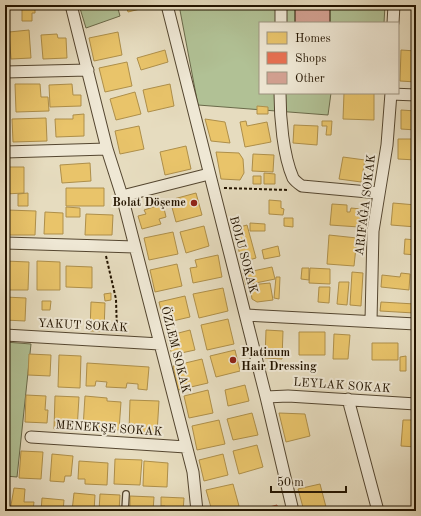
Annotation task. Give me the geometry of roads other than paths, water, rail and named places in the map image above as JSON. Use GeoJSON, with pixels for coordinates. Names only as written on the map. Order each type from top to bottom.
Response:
{"type":"FeatureCollection","features":[{"type":"Feature","properties":{"kind":"street","name":"ÖZLEM SOKAK"},"geometry":{"type":"LineString","coordinates":[[71,5],[107,149],[122,196],[193,472],[197,511]]}},
{"type":"Feature","properties":{"kind":"street","name":"BOLU SOKAK"},"geometry":{"type":"LineString","coordinates":[[167,5],[246,315],[293,511]]}},
{"type":"Feature","properties":{"kind":"street"},"geometry":{"type":"LineString","coordinates":[[281,5],[281,22]]}},
{"type":"Feature","properties":{"kind":"street"},"geometry":{"type":"LineString","coordinates":[[393,22],[394,5]]}},
{"type":"Feature","properties":{"kind":"street"},"geometry":{"type":"LineString","coordinates":[[5,72],[88,70]]}},
{"type":"Feature","properties":{"kind":"street"},"geometry":{"type":"LineString","coordinates":[[280,94],[280,112],[293,179],[302,186],[379,193]]}},
{"type":"Feature","properties":{"kind":"street","name":"ARIFAĞA SOKAK"},"geometry":{"type":"LineString","coordinates":[[371,321],[373,231],[387,145],[391,94]]}},
{"type":"Feature","properties":{"kind":"street"},"geometry":{"type":"LineString","coordinates":[[399,94],[416,95]]}},
{"type":"Feature","properties":{"kind":"street"},"geometry":{"type":"LineString","coordinates":[[5,152],[107,149]]}},
{"type":"Feature","properties":{"kind":"street"},"geometry":{"type":"LineString","coordinates":[[122,196],[209,174]]}},
{"type":"Feature","properties":{"kind":"street"},"geometry":{"type":"LineString","coordinates":[[5,243],[135,247]]}},
{"type":"Feature","properties":{"kind":"street"},"geometry":{"type":"LineString","coordinates":[[246,315],[416,324]]}},
{"type":"Feature","properties":{"kind":"street","name":"YAKUT SOKAK"},"geometry":{"type":"LineString","coordinates":[[5,335],[160,344]]}},
{"type":"Feature","properties":{"kind":"street","name":"LEYLAK SOKAK"},"geometry":{"type":"LineString","coordinates":[[266,397],[288,396],[416,404]]}},
{"type":"Feature","properties":{"kind":"street"},"geometry":{"type":"LineString","coordinates":[[348,399],[378,511]]}},
{"type":"Feature","properties":{"kind":"street","name":"MENEKŞE SOKAK"},"geometry":{"type":"LineString","coordinates":[[31,437],[186,447]]}},
{"type":"Feature","properties":{"kind":"lane"},"geometry":{"type":"LineString","coordinates":[[125,511],[126,494]]}},
{"type":"Feature","properties":{"kind":"place","name":"Bolat Döşeme"},"geometry":{"type":"Point","coordinates":[194,203]}},
{"type":"Feature","properties":{"kind":"place","name":"Platinum Hair Dressing"},"geometry":{"type":"Point","coordinates":[233,360]}}]}
